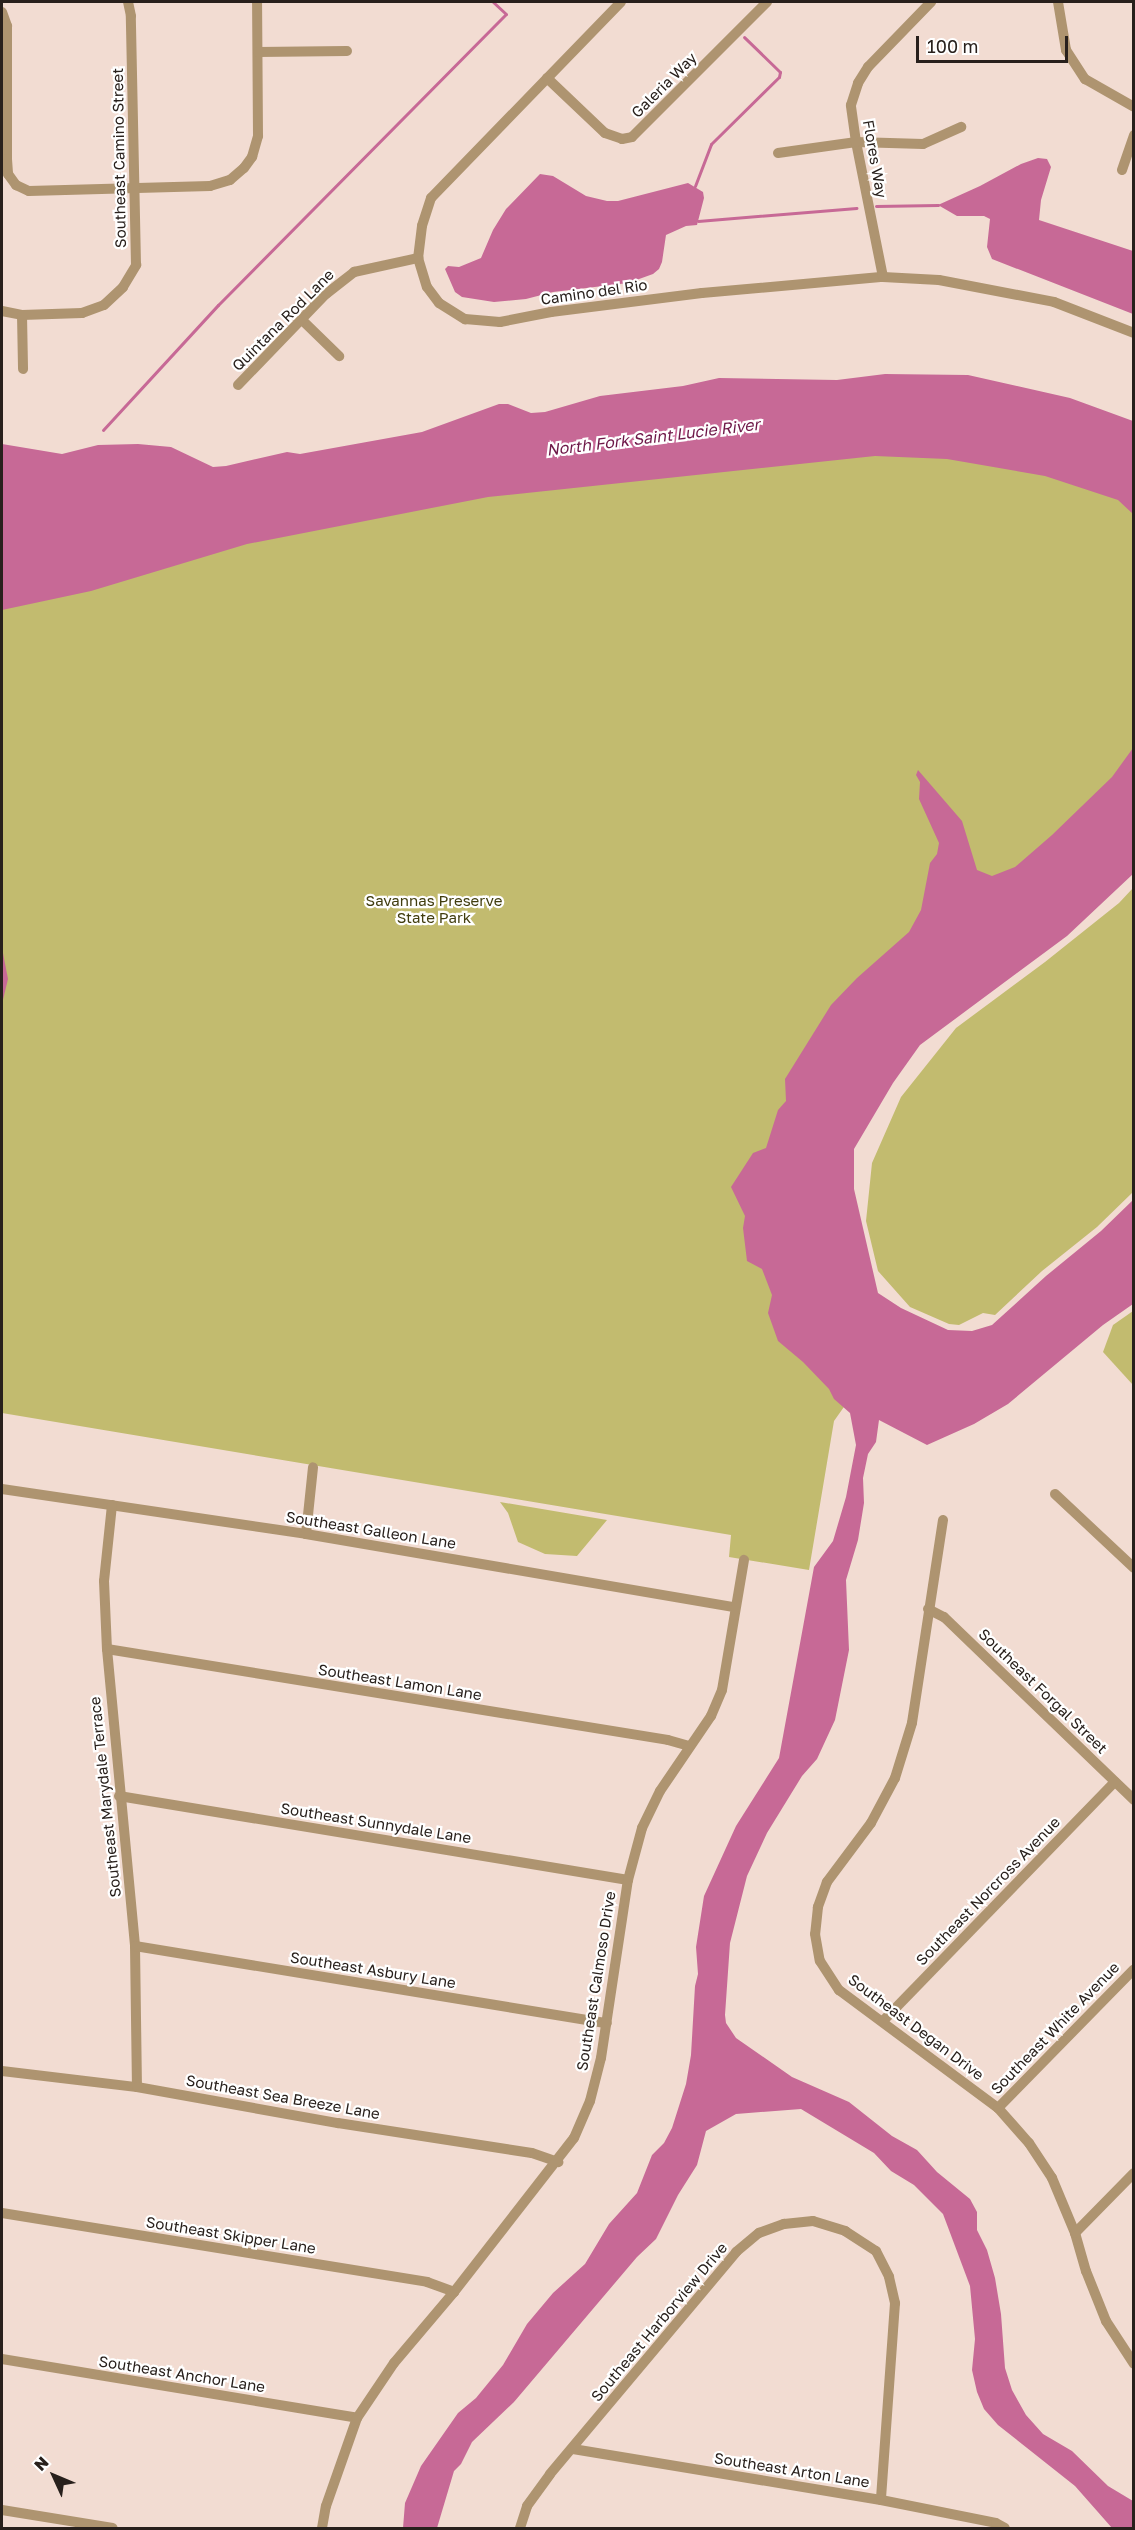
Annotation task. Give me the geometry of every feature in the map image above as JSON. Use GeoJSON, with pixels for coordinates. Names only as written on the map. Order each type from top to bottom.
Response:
{"type":"FeatureCollection","features":[{"type":"Feature","properties":{"kind":"street","name":"Southeast Camino Street"},"geometry":{"type":"LineString","coordinates":[[2,311],[22,315],[82,314],[104,305],[123,287],[136,265],[131,16],[128,2]]}},
{"type":"Feature","properties":{"kind":"street"},"geometry":{"type":"LineString","coordinates":[[2,12],[7,26],[4,78],[8,174],[16,185],[29,191],[135,189],[210,186],[230,180],[244,168],[252,157],[258,136],[257,2]]}},
{"type":"Feature","properties":{"kind":"street","name":"Camino del Rio"},"geometry":{"type":"LineString","coordinates":[[621,2],[432,198],[422,226],[417,258],[427,287],[439,303],[465,319],[500,322],[552,312],[702,293],[883,277],[970,285],[1054,302],[1134,333]]}},
{"type":"Feature","properties":{"kind":"street","name":"Galeria Way"},"geometry":{"type":"LineString","coordinates":[[547,78],[599,129],[616,138],[632,137],[767,2]]}},
{"type":"Feature","properties":{"kind":"street","name":"Flores Way"},"geometry":{"type":"LineString","coordinates":[[883,277],[856,142],[851,105],[858,83],[874,60],[931,2]]}},
{"type":"Feature","properties":{"kind":"street"},"geometry":{"type":"LineString","coordinates":[[1058,2],[1066,50],[1086,79],[1134,106]]}},
{"type":"Feature","properties":{"kind":"street"},"geometry":{"type":"LineString","coordinates":[[258,52],[347,51]]}},
{"type":"Feature","properties":{"kind":"street"},"geometry":{"type":"LineString","coordinates":[[778,153],[856,142],[924,144],[961,127]]}},
{"type":"Feature","properties":{"kind":"street"},"geometry":{"type":"LineString","coordinates":[[1122,170],[1134,135]]}},
{"type":"Feature","properties":{"kind":"street","name":"Quintana Rod Lane"},"geometry":{"type":"LineString","coordinates":[[238,385],[326,294],[354,272],[417,258]]}},
{"type":"Feature","properties":{"kind":"street"},"geometry":{"type":"LineString","coordinates":[[22,315],[23,369]]}},
{"type":"Feature","properties":{"kind":"street"},"geometry":{"type":"LineString","coordinates":[[302,320],[339,356]]}},
{"type":"Feature","properties":{"kind":"street"},"geometry":{"type":"LineString","coordinates":[[306,1534],[312,1467]]}},
{"type":"Feature","properties":{"kind":"street","name":"Southeast Galleon Lane"},"geometry":{"type":"LineString","coordinates":[[2,1490],[306,1534],[734,1607]]}},
{"type":"Feature","properties":{"kind":"street"},"geometry":{"type":"LineString","coordinates":[[1055,1494],[1134,1568]]}},
{"type":"Feature","properties":{"kind":"street","name":"Southeast Marydale Terrace"},"geometry":{"type":"LineString","coordinates":[[112,1505],[104,1581],[106,1649],[135,1946],[137,2087]]}},
{"type":"Feature","properties":{"kind":"street","name":"Southeast Degan Drive"},"geometry":{"type":"LineString","coordinates":[[943,1520],[912,1723],[895,1778],[871,1824],[827,1882],[818,1907],[815,1934],[820,1961],[839,1990],[999,2108],[1029,2143],[1052,2178],[1075,2233],[1086,2271],[1106,2321],[1134,2364]]}},
{"type":"Feature","properties":{"kind":"street","name":"Southeast Calmoso Drive"},"geometry":{"type":"LineString","coordinates":[[322,2529],[326,2506],[357,2418],[394,2363],[558,2162],[574,2138],[590,2102],[607,2023],[628,1880],[642,1828],[660,1791],[688,1746],[711,1716],[722,1690],[734,1607],[744,1560]]}},
{"type":"Feature","properties":{"kind":"street","name":"Southeast Forgal Street"},"geometry":{"type":"LineString","coordinates":[[928,1609],[944,1617],[1134,1800]]}},
{"type":"Feature","properties":{"kind":"street","name":"Southeast Lamon Lane"},"geometry":{"type":"LineString","coordinates":[[106,1649],[668,1740],[688,1746]]}},
{"type":"Feature","properties":{"kind":"street","name":"Southeast Norcross Avenue"},"geometry":{"type":"LineString","coordinates":[[883,2021],[1115,1782]]}},
{"type":"Feature","properties":{"kind":"street","name":"Southeast Sunnydale Lane"},"geometry":{"type":"LineString","coordinates":[[119,1796],[628,1880]]}},
{"type":"Feature","properties":{"kind":"street","name":"Southeast Asbury Lane"},"geometry":{"type":"LineString","coordinates":[[135,1946],[607,2023]]}},
{"type":"Feature","properties":{"kind":"street","name":"Southeast White Avenue"},"geometry":{"type":"LineString","coordinates":[[999,2108],[1134,1969]]}},
{"type":"Feature","properties":{"kind":"street","name":"Southeast Sea Breeze Lane"},"geometry":{"type":"LineString","coordinates":[[2,2071],[137,2087],[338,2123],[532,2153],[558,2162]]}},
{"type":"Feature","properties":{"kind":"street"},"geometry":{"type":"LineString","coordinates":[[1075,2233],[1134,2173]]}},
{"type":"Feature","properties":{"kind":"street","name":"Southeast Skipper Lane"},"geometry":{"type":"LineString","coordinates":[[2,2213],[427,2282],[454,2292]]}},
{"type":"Feature","properties":{"kind":"street","name":"Southeast Harborview Drive"},"geometry":{"type":"LineString","coordinates":[[520,2529],[527,2506],[549,2474],[573,2449],[736,2252],[759,2233],[784,2224],[813,2221],[844,2230],[876,2251],[889,2277],[895,2303],[881,2500]]}},
{"type":"Feature","properties":{"kind":"street","name":"Southeast Anchor Lane"},"geometry":{"type":"LineString","coordinates":[[2,2359],[357,2418]]}},
{"type":"Feature","properties":{"kind":"street","name":"Southeast Arton Lane"},"geometry":{"type":"LineString","coordinates":[[573,2449],[881,2500],[996,2523],[1005,2529]]}},
{"type":"Feature","properties":{"kind":"street"},"geometry":{"type":"LineString","coordinates":[[2,2510],[112,2529]]}},
{"type":"Feature","properties":{"kind":"green space","name":"Savannas Preserve State Park"},"geometry":{"type":"Polygon","coordinates":[[[771,432],[1133,476],[1133,798],[790,1153],[863,1380],[834,1421],[809,1570],[729,1557],[731,1535],[2,1413],[2,531],[771,432]]]}},
{"type":"Feature","properties":{"kind":"green space"},"geometry":{"type":"Polygon","coordinates":[[[1133,888],[1133,1192],[1097,1227],[1042,1271],[995,1315],[983,1313],[959,1325],[949,1324],[910,1307],[878,1271],[866,1221],[872,1163],[901,1097],[956,1028],[1045,962],[1119,903],[1133,888]]]}},
{"type":"Feature","properties":{"kind":"green space"},"geometry":{"type":"Polygon","coordinates":[[[1133,1311],[1133,1385],[1103,1352],[1113,1325],[1133,1311]]]}},
{"type":"Feature","properties":{"kind":"green space"},"geometry":{"type":"Polygon","coordinates":[[[500,1502],[607,1520],[577,1556],[545,1554],[518,1542],[508,1513],[500,1502]]]}},
{"type":"Feature","properties":{"kind":"water"},"geometry":{"type":"Polygon","coordinates":[[[1038,158],[1047,159],[1051,167],[1041,200],[1039,220],[1133,251],[1133,314],[992,259],[987,247],[990,219],[984,216],[957,216],[938,205],[1021,164],[1038,158]]]}},
{"type":"Feature","properties":{"kind":"water"},"geometry":{"type":"Polygon","coordinates":[[[540,174],[553,176],[586,196],[607,201],[618,201],[688,183],[703,192],[704,198],[697,225],[686,226],[666,235],[662,262],[653,274],[628,283],[553,292],[526,299],[494,302],[462,297],[455,292],[445,269],[448,266],[459,267],[481,258],[493,230],[506,209],[540,174]]]}},
{"type":"Feature","properties":{"kind":"water","name":"North Fork Saint Lucie River"},"geometry":{"type":"Polygon","coordinates":[[[885,374],[968,375],[1070,398],[1133,421],[1133,514],[1118,500],[1045,476],[947,459],[875,456],[488,497],[247,544],[91,591],[2,610],[2,444],[62,454],[98,445],[138,444],[171,447],[213,467],[226,466],[287,452],[300,454],[422,432],[499,404],[508,404],[531,413],[545,412],[600,396],[683,386],[719,378],[837,380],[885,374]]]}},
{"type":"Feature","properties":{"kind":"water"},"geometry":{"type":"Polygon","coordinates":[[[1133,748],[1133,874],[1067,936],[920,1045],[893,1083],[854,1149],[854,1189],[878,1293],[901,1308],[948,1330],[972,1331],[992,1325],[1046,1276],[1101,1231],[1133,1200],[1133,1304],[1103,1325],[1008,1404],[974,1424],[927,1445],[879,1420],[876,1442],[868,1454],[863,1478],[864,1503],[858,1540],[846,1580],[849,1650],[835,1720],[817,1759],[802,1776],[767,1833],[747,1876],[730,1943],[725,2015],[726,2023],[736,2038],[792,2077],[849,2102],[892,2136],[917,2150],[937,2172],[970,2199],[977,2212],[977,2230],[987,2250],[995,2278],[1001,2314],[1005,2368],[1012,2390],[1026,2415],[1043,2434],[1072,2451],[1108,2486],[1133,2501],[1133,2528],[1112,2528],[1075,2486],[998,2425],[984,2409],[972,2370],[975,2339],[970,2286],[943,2214],[914,2185],[891,2171],[874,2153],[801,2109],[736,2114],[706,2131],[697,2165],[678,2195],[656,2239],[637,2257],[514,2402],[472,2442],[461,2464],[454,2471],[437,2528],[403,2528],[405,2503],[421,2466],[458,2413],[476,2398],[503,2365],[527,2324],[553,2293],[585,2264],[609,2224],[637,2193],[652,2155],[664,2143],[672,2128],[686,2084],[691,2055],[695,1986],[698,1974],[696,1947],[704,1896],[736,1826],[779,1758],[814,1567],[833,1541],[846,1497],[856,1445],[850,1413],[834,1399],[829,1389],[803,1362],[778,1341],[768,1313],[772,1295],[762,1269],[747,1261],[743,1228],[745,1216],[731,1187],[753,1153],[766,1148],[778,1110],[786,1101],[785,1079],[831,1005],[857,978],[909,932],[921,910],[930,863],[937,854],[939,843],[919,799],[920,782],[916,775],[918,770],[962,821],[977,870],[992,876],[1015,867],[1052,835],[1112,777],[1133,748]]]}},
{"type":"Feature","properties":{"kind":"water"},"geometry":{"type":"Polygon","coordinates":[[[2,948],[8,979],[2,1004],[2,948]]]}},
{"type":"Feature","properties":{"kind":"waterway"},"geometry":{"type":"LineString","coordinates":[[103,430],[218,305],[506,14],[493,2]]}},
{"type":"Feature","properties":{"kind":"waterway"},"geometry":{"type":"LineString","coordinates":[[695,186],[711,144],[779,77],[780,72],[744,37]]}},
{"type":"Feature","properties":{"kind":"waterway"},"geometry":{"type":"LineString","coordinates":[[876,206],[938,205]]}},
{"type":"Feature","properties":{"kind":"waterway"},"geometry":{"type":"LineString","coordinates":[[698,221],[856,208]]}}]}
